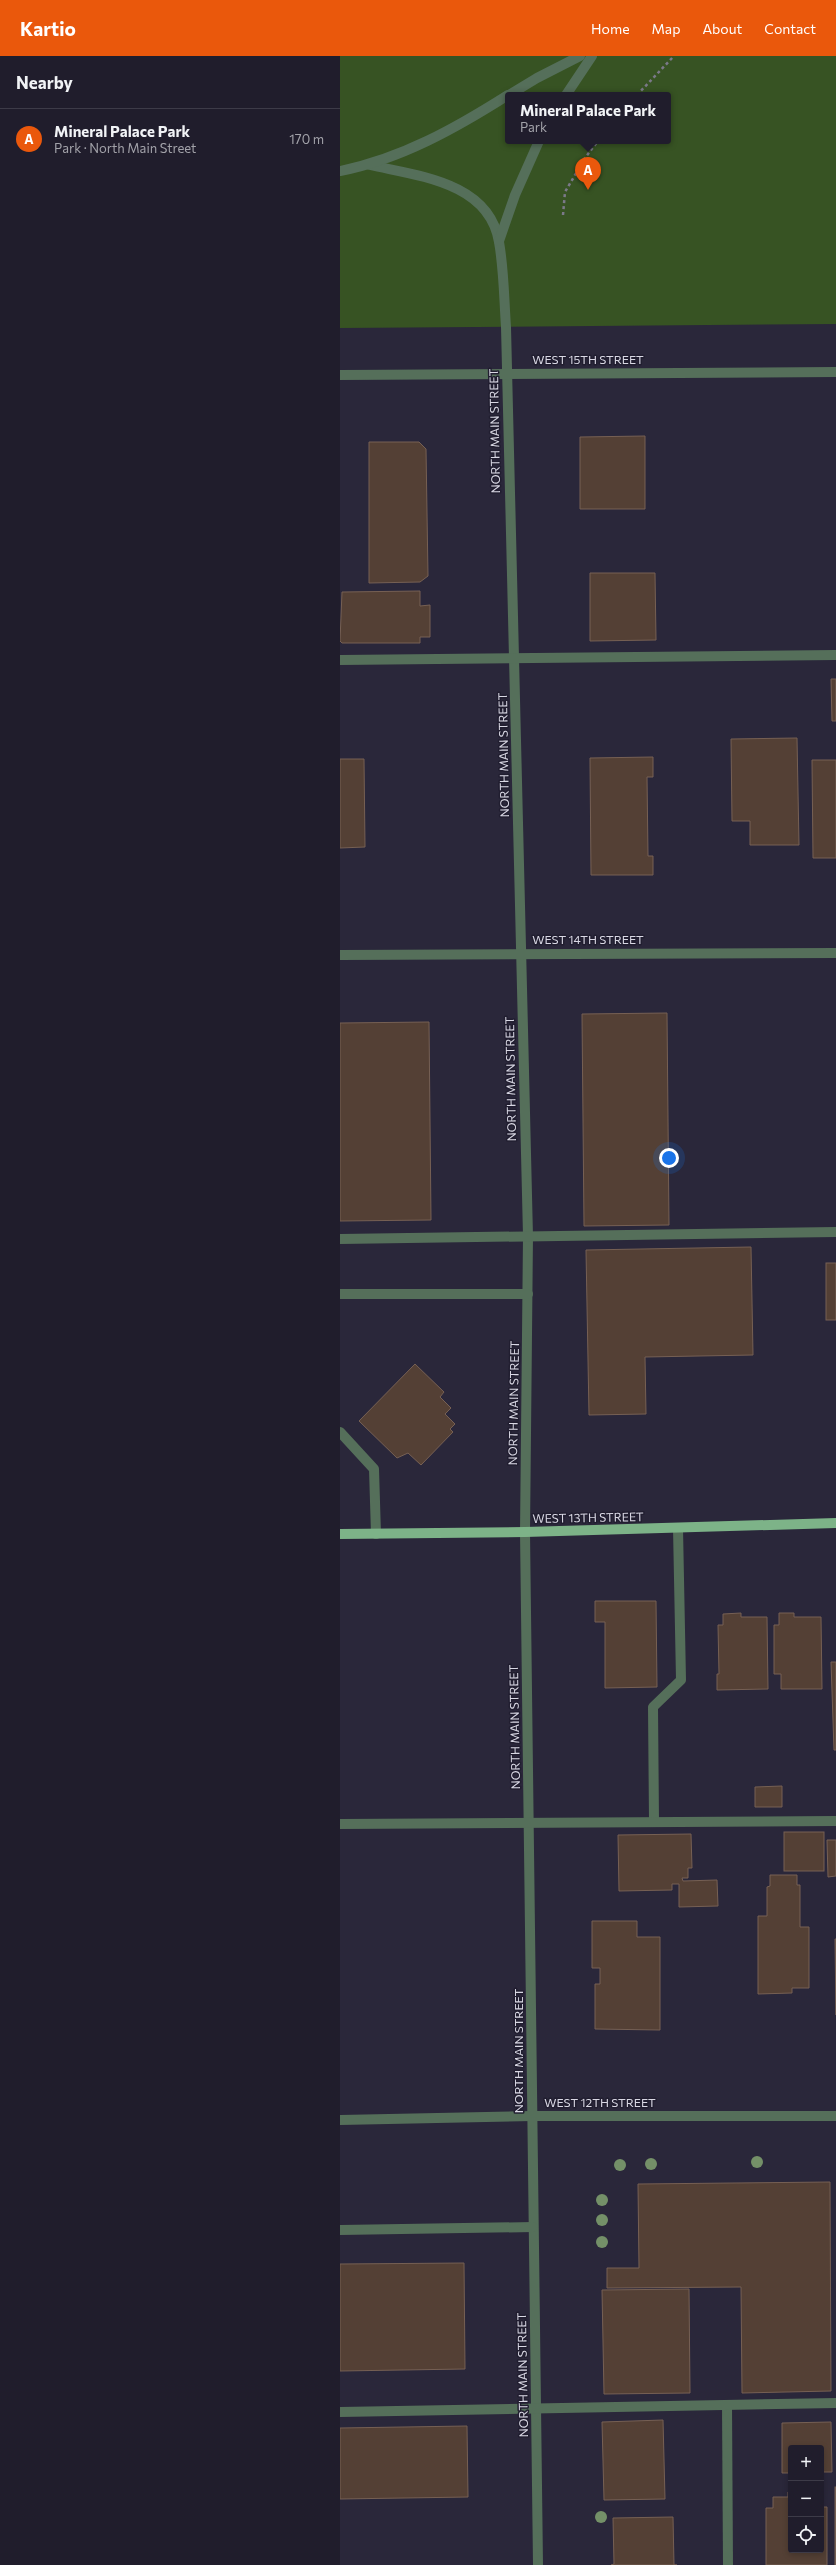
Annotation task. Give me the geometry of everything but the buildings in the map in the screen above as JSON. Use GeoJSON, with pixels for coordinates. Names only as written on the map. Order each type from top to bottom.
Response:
{"type":"FeatureCollection","features":[{"type":"Feature","properties":{"kind":"main road","name":"WEST 13TH STREET"},"geometry":{"type":"LineString","coordinates":[[340,1534],[525,1532],[836,1524]]}},
{"type":"Feature","properties":{"kind":"street","name":"NORTH MAIN STREET"},"geometry":{"type":"LineString","coordinates":[[513,92],[580,56]]}},
{"type":"Feature","properties":{"kind":"street"},"geometry":{"type":"LineString","coordinates":[[568,92],[592,56]]}},
{"type":"Feature","properties":{"kind":"street","name":"NORTH MAIN STREET"},"geometry":{"type":"LineString","coordinates":[[340,171],[370,165],[415,147],[505,97]]}},
{"type":"Feature","properties":{"kind":"street","name":"NORTH MAIN STREET"},"geometry":{"type":"LineString","coordinates":[[499,241],[515,195],[538,144]]}},
{"type":"Feature","properties":{"kind":"street","name":"NORTH MAIN STREET"},"geometry":{"type":"LineString","coordinates":[[370,165],[455,186],[474,200],[490,216],[499,241],[506,327],[528,1236],[525,1532],[530,1821],[533,2227],[538,2565]]}},
{"type":"Feature","properties":{"kind":"street","name":"WEST 15TH STREET"},"geometry":{"type":"LineString","coordinates":[[340,375],[836,372]]}},
{"type":"Feature","properties":{"kind":"street"},"geometry":{"type":"LineString","coordinates":[[340,660],[514,657],[836,655]]}},
{"type":"Feature","properties":{"kind":"street","name":"WEST 14TH STREET"},"geometry":{"type":"LineString","coordinates":[[340,955],[522,953],[836,953]]}},
{"type":"Feature","properties":{"kind":"street"},"geometry":{"type":"LineString","coordinates":[[340,1239],[836,1232]]}},
{"type":"Feature","properties":{"kind":"street"},"geometry":{"type":"LineString","coordinates":[[340,1294],[528,1294]]}},
{"type":"Feature","properties":{"kind":"street"},"geometry":{"type":"LineString","coordinates":[[340,1432],[374,1469],[376,1534]]}},
{"type":"Feature","properties":{"kind":"street"},"geometry":{"type":"LineString","coordinates":[[654,1821],[653,1707],[681,1680],[678,1528]]}},
{"type":"Feature","properties":{"kind":"street"},"geometry":{"type":"LineString","coordinates":[[340,1824],[530,1821],[836,1821]]}},
{"type":"Feature","properties":{"kind":"street","name":"WEST 12TH STREET"},"geometry":{"type":"LineString","coordinates":[[340,2120],[532,2116],[836,2116]]}},
{"type":"Feature","properties":{"kind":"street"},"geometry":{"type":"LineString","coordinates":[[340,2230],[533,2227]]}},
{"type":"Feature","properties":{"kind":"street"},"geometry":{"type":"LineString","coordinates":[[340,2412],[836,2403]]}},
{"type":"Feature","properties":{"kind":"street"},"geometry":{"type":"LineString","coordinates":[[727,2405],[728,2565]]}},
{"type":"Feature","properties":{"kind":"path"},"geometry":{"type":"LineString","coordinates":[[640,92],[674,56]]}},
{"type":"Feature","properties":{"kind":"path"},"geometry":{"type":"LineString","coordinates":[[563,215],[565,192],[585,158],[596,144]]}},
{"type":"Feature","properties":{"kind":"green space"},"geometry":{"type":"Polygon","coordinates":[[[340,56],[836,56],[836,324],[340,328],[340,56]]]}},
{"type":"Feature","properties":{"kind":"place","name":"Mineral Palace Park"},"geometry":{"type":"Point","coordinates":[588,190]}}]}
